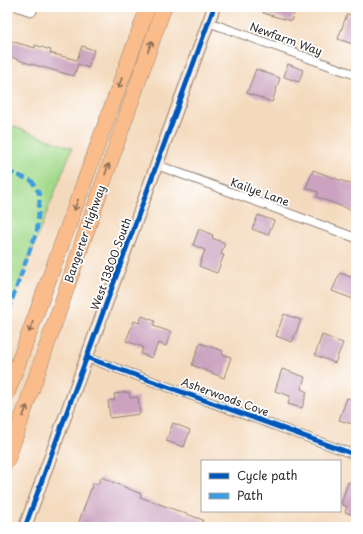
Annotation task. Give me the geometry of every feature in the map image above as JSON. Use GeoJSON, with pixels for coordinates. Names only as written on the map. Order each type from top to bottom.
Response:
{"type":"FeatureCollection","features":[{"type":"Feature","properties":{"kind":"highway","name":"Bangerter Highway"},"geometry":{"type":"LineString","coordinates":[[7,394],[148,7]]}},
{"type":"Feature","properties":{"kind":"highway","name":"Bangerter Highway"},"geometry":{"type":"LineString","coordinates":[[7,461],[164,7]]}},
{"type":"Feature","properties":{"kind":"street"},"geometry":{"type":"LineString","coordinates":[[18,7],[33,10]]}},
{"type":"Feature","properties":{"kind":"street","name":"West 13800 South"},"geometry":{"type":"LineString","coordinates":[[25,527],[88,358],[214,7]]}},
{"type":"Feature","properties":{"kind":"street","name":"Newfarm Way"},"geometry":{"type":"LineString","coordinates":[[208,22],[356,75]]}},
{"type":"Feature","properties":{"kind":"street","name":"Kailye Lane"},"geometry":{"type":"LineString","coordinates":[[157,165],[356,238]]}},
{"type":"Feature","properties":{"kind":"street","name":"Asherwoods Cove"},"geometry":{"type":"LineString","coordinates":[[88,358],[356,455]]}},
{"type":"Feature","properties":{"kind":"green space"},"geometry":{"type":"Polygon","coordinates":[[[7,124],[72,148],[7,315],[7,124]]]}},
{"type":"Feature","properties":{"kind":"building"},"geometry":{"type":"Polygon","coordinates":[[[255,7],[296,7],[291,21],[263,13],[264,11],[255,7]]]}},
{"type":"Feature","properties":{"kind":"building"},"geometry":{"type":"Polygon","coordinates":[[[347,14],[356,17],[356,45],[338,39],[347,14]]]}},
{"type":"Feature","properties":{"kind":"building"},"geometry":{"type":"Polygon","coordinates":[[[7,40],[35,48],[35,45],[51,50],[50,53],[77,60],[82,46],[94,50],[88,68],[78,64],[74,76],[24,62],[7,55],[7,40]]]}},
{"type":"Feature","properties":{"kind":"building"},"geometry":{"type":"Polygon","coordinates":[[[288,64],[303,70],[299,82],[284,77],[288,64]]]}},
{"type":"Feature","properties":{"kind":"building"},"geometry":{"type":"Polygon","coordinates":[[[256,69],[280,78],[272,102],[247,93],[256,69]]]}},
{"type":"Feature","properties":{"kind":"building"},"geometry":{"type":"Polygon","coordinates":[[[313,170],[356,186],[356,212],[317,197],[318,192],[306,188],[313,170]]]}},
{"type":"Feature","properties":{"kind":"building"},"geometry":{"type":"Polygon","coordinates":[[[258,215],[274,221],[268,235],[252,229],[258,215]]]}},
{"type":"Feature","properties":{"kind":"building"},"geometry":{"type":"Polygon","coordinates":[[[199,229],[213,235],[212,238],[225,243],[221,254],[224,255],[217,273],[199,266],[205,250],[193,245],[199,229]]]}},
{"type":"Feature","properties":{"kind":"building"},"geometry":{"type":"Polygon","coordinates":[[[340,273],[356,279],[356,300],[332,291],[340,273]]]}},
{"type":"Feature","properties":{"kind":"building"},"geometry":{"type":"Polygon","coordinates":[[[284,314],[301,320],[292,342],[276,336],[284,314]]]}},
{"type":"Feature","properties":{"kind":"building"},"geometry":{"type":"Polygon","coordinates":[[[142,316],[155,321],[153,326],[171,332],[166,346],[158,343],[152,358],[141,354],[143,347],[126,341],[134,321],[139,323],[142,316]]]}},
{"type":"Feature","properties":{"kind":"building"},"geometry":{"type":"Polygon","coordinates":[[[322,335],[343,343],[335,363],[315,355],[322,335]]]}},
{"type":"Feature","properties":{"kind":"building"},"geometry":{"type":"Polygon","coordinates":[[[200,343],[223,351],[222,354],[231,357],[224,378],[192,365],[200,343]]]}},
{"type":"Feature","properties":{"kind":"building"},"geometry":{"type":"Polygon","coordinates":[[[282,369],[305,377],[301,389],[307,392],[302,408],[288,404],[290,396],[275,391],[282,369]]]}},
{"type":"Feature","properties":{"kind":"building"},"geometry":{"type":"Polygon","coordinates":[[[129,392],[130,398],[138,397],[140,414],[110,418],[108,401],[115,400],[114,394],[129,392]]]}},
{"type":"Feature","properties":{"kind":"building"},"geometry":{"type":"Polygon","coordinates":[[[347,398],[356,401],[356,425],[339,420],[347,398]]]}},
{"type":"Feature","properties":{"kind":"building"},"geometry":{"type":"Polygon","coordinates":[[[173,423],[190,430],[184,447],[166,441],[173,423]]]}},
{"type":"Feature","properties":{"kind":"building"},"geometry":{"type":"Polygon","coordinates":[[[101,477],[141,494],[140,497],[203,520],[200,527],[77,527],[93,483],[98,485],[101,477]]]}},
{"type":"Feature","properties":{"kind":"building"},"geometry":{"type":"Polygon","coordinates":[[[348,482],[356,485],[356,516],[345,512],[347,507],[341,504],[348,482]]]}},
{"type":"Feature","properties":{"kind":"marked path"},"geometry":{"type":"LineString","coordinates":[[7,171],[32,181],[40,195],[37,230],[7,314]]}},
{"type":"Feature","properties":{"kind":"marked path"},"geometry":{"type":"LineString","coordinates":[[7,222],[7,227]]}},
{"type":"Feature","properties":{"kind":"cycle path"},"geometry":{"type":"LineString","coordinates":[[25,527],[214,7]]}},
{"type":"Feature","properties":{"kind":"cycle path"},"geometry":{"type":"LineString","coordinates":[[88,358],[356,455]]}}]}
